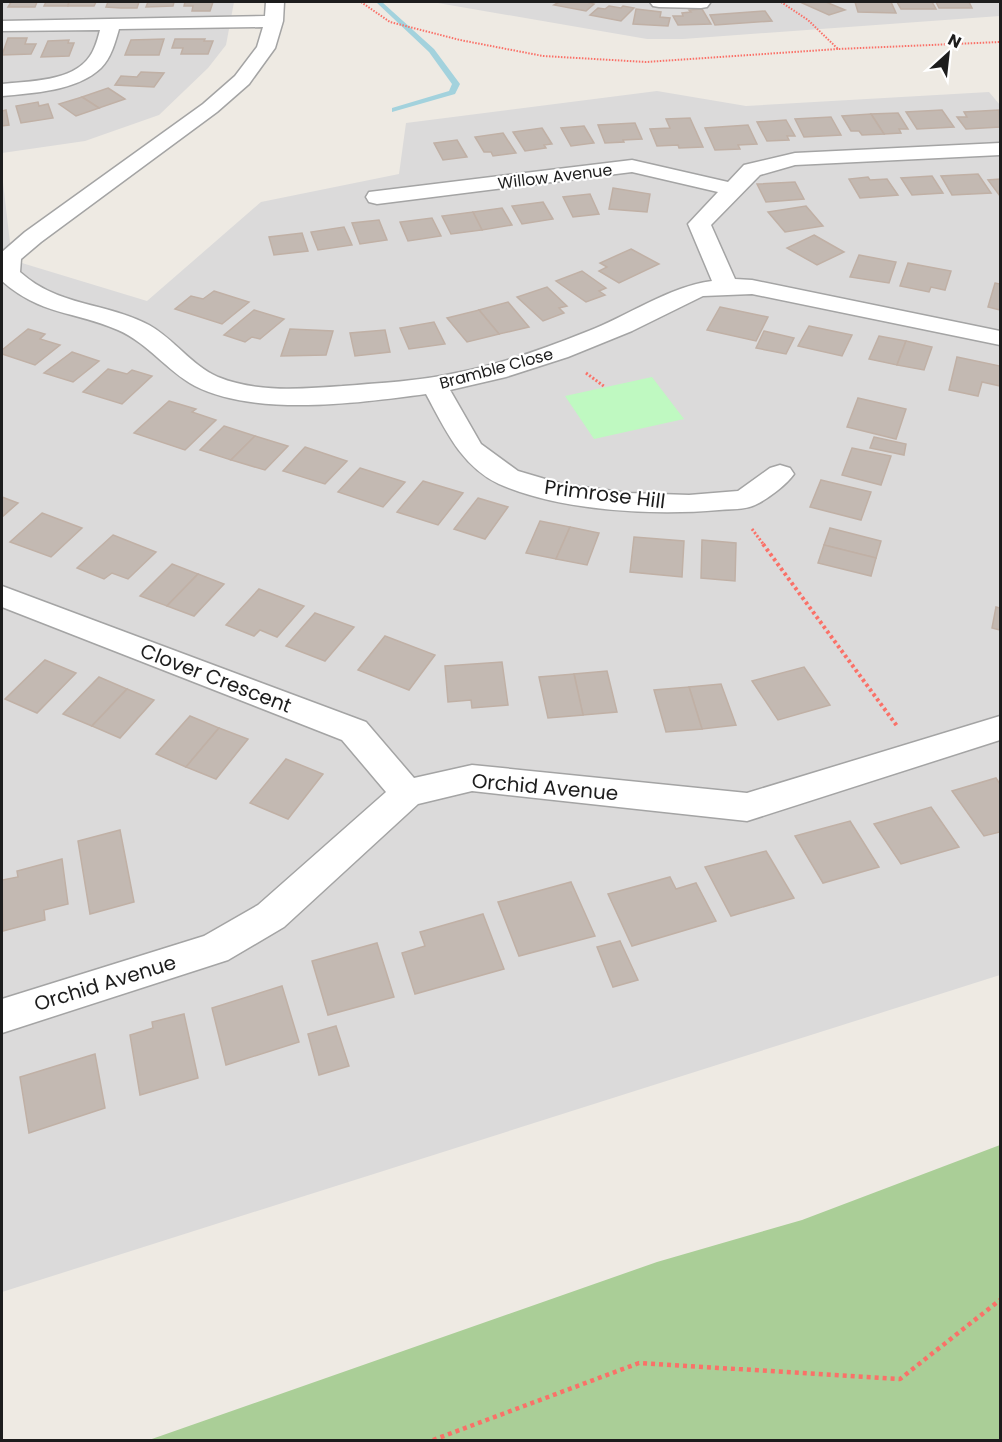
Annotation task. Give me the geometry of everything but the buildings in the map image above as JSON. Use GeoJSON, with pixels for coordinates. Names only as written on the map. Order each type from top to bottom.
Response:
{"type":"FeatureCollection","features":[{"type":"Feature","properties":{"kind":"street"},"geometry":{"type":"LineString","coordinates":[[659,2],[701,3]]}},
{"type":"Feature","properties":{"kind":"street"},"geometry":{"type":"LineString","coordinates":[[2,26],[111,24],[275,11],[266,48],[242,80],[210,108],[33,237],[10,257],[5,275]]}},
{"type":"Feature","properties":{"kind":"street"},"geometry":{"type":"LineString","coordinates":[[2,90],[48,84],[76,75],[94,64],[102,53],[111,24]]}},
{"type":"Feature","properties":{"kind":"street"},"geometry":{"type":"LineString","coordinates":[[726,286],[699,224],[752,170],[795,159],[1000,148]]}},
{"type":"Feature","properties":{"kind":"street","name":"Willow Avenue"},"geometry":{"type":"LineString","coordinates":[[377,197],[632,166],[732,189]]}},
{"type":"Feature","properties":{"kind":"street","name":"Bramble Close"},"geometry":{"type":"LineString","coordinates":[[5,275],[39,299],[139,330],[163,345],[185,367],[208,382],[274,397],[313,397],[434,385],[559,352],[624,326],[696,291],[726,286],[752,287],[1000,338]]}},
{"type":"Feature","properties":{"kind":"street","name":"Primrose Hill"},"geometry":{"type":"LineString","coordinates":[[434,385],[470,449],[508,477],[559,493],[628,501],[689,504],[745,499],[780,474]]}},
{"type":"Feature","properties":{"kind":"street","name":"Clover Crescent"},"geometry":{"type":"LineString","coordinates":[[2,596],[354,731],[407,793]]}},
{"type":"Feature","properties":{"kind":"street","name":"Orchid Avenue"},"geometry":{"type":"LineString","coordinates":[[2,1016],[216,949],[271,916],[407,793],[472,778],[747,807],[1000,729]]}},
{"type":"Feature","properties":{"kind":"path"},"geometry":{"type":"LineString","coordinates":[[361,2],[390,22],[460,40],[543,56],[646,62],[838,49],[1000,42]]}},
{"type":"Feature","properties":{"kind":"path"},"geometry":{"type":"LineString","coordinates":[[781,2],[808,20],[838,49]]}},
{"type":"Feature","properties":{"kind":"path"},"geometry":{"type":"LineString","coordinates":[[730,500],[918,754]]}},
{"type":"Feature","properties":{"kind":"path"},"geometry":{"type":"LineString","coordinates":[[433,1440],[639,1363],[900,1379],[1000,1300]]}},
{"type":"Feature","properties":{"kind":"shaded area"},"geometry":{"type":"Polygon","coordinates":[[[2,2],[234,2],[226,45],[208,68],[159,115],[85,141],[2,153],[2,2]]]}},
{"type":"Feature","properties":{"kind":"shaded area"},"geometry":{"type":"Polygon","coordinates":[[[432,2],[1000,2],[1000,16],[683,39],[647,39],[432,2]]]}},
{"type":"Feature","properties":{"kind":"shaded area"},"geometry":{"type":"Polygon","coordinates":[[[657,91],[746,106],[989,92],[1000,105],[1000,975],[2,1292],[2,174],[12,260],[147,301],[261,202],[399,174],[406,123],[657,91]]]}},
{"type":"Feature","properties":{"kind":"green space"},"geometry":{"type":"Polygon","coordinates":[[[652,377],[684,419],[594,439],[565,396],[652,377]]]}},
{"type":"Feature","properties":{"kind":"green space"},"geometry":{"type":"Polygon","coordinates":[[[1000,1145],[1000,1440],[149,1440],[657,1262],[802,1220],[1000,1145]]]}},
{"type":"Feature","properties":{"kind":"waterway"},"geometry":{"type":"LineString","coordinates":[[379,2],[431,50],[456,84],[452,92],[395,110]]}}]}
